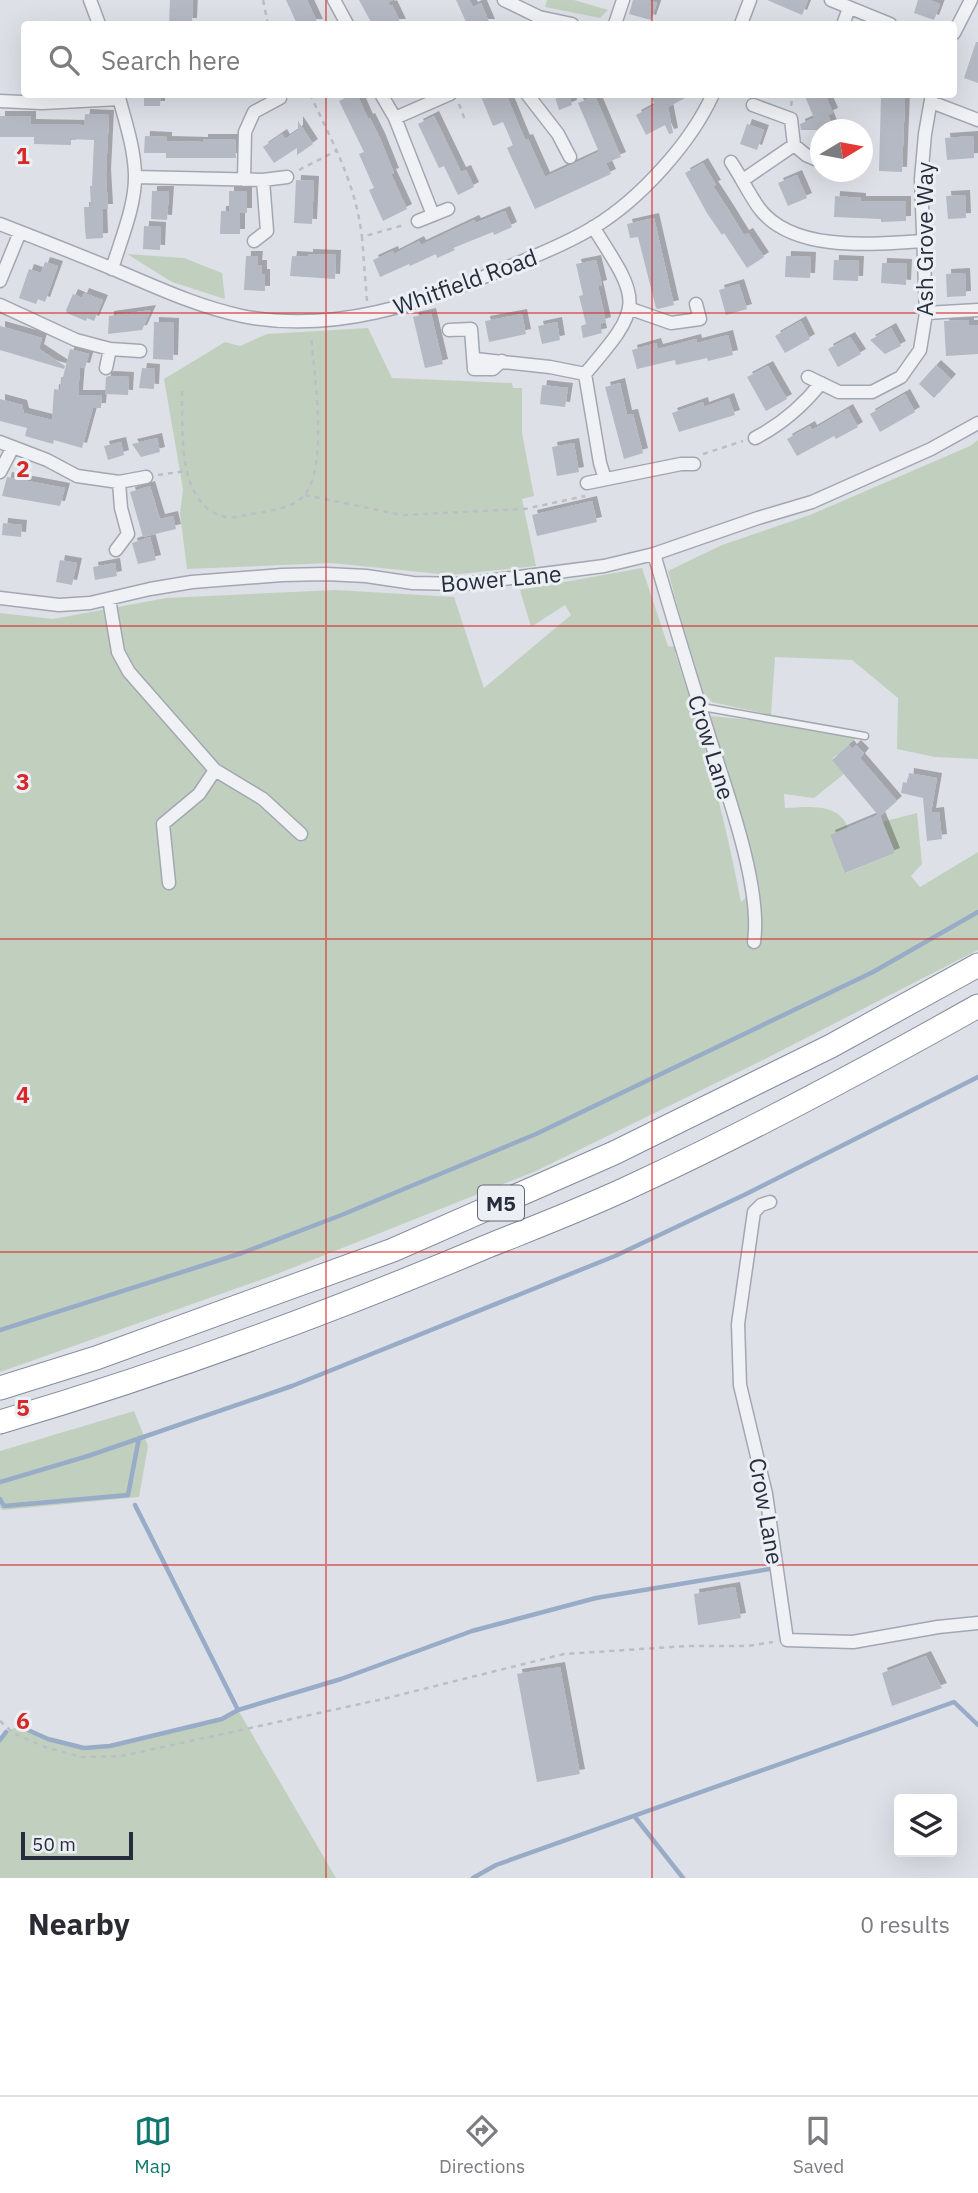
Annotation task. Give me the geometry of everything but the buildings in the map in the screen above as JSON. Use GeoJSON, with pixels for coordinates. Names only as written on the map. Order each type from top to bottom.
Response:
{"type":"FeatureCollection","features":[{"type":"Feature","properties":{"kind":"highway","name":"M5"},"geometry":{"type":"LineString","coordinates":[[0,1388],[96,1358],[393,1250],[614,1153],[831,1046],[978,965]]}},
{"type":"Feature","properties":{"kind":"highway","name":"M5"},"geometry":{"type":"LineString","coordinates":[[0,1422],[246,1342],[422,1274],[636,1185],[853,1076],[978,1006]]}},
{"type":"Feature","properties":{"kind":"street"},"geometry":{"type":"LineString","coordinates":[[90,0],[98,21]]}},
{"type":"Feature","properties":{"kind":"street"},"geometry":{"type":"LineString","coordinates":[[334,0],[345,21]]}},
{"type":"Feature","properties":{"kind":"street"},"geometry":{"type":"LineString","coordinates":[[503,0],[537,21]]}},
{"type":"Feature","properties":{"kind":"street"},"geometry":{"type":"LineString","coordinates":[[616,21],[623,0]]}},
{"type":"Feature","properties":{"kind":"street"},"geometry":{"type":"LineString","coordinates":[[742,21],[750,0]]}},
{"type":"Feature","properties":{"kind":"street"},"geometry":{"type":"LineString","coordinates":[[831,0],[882,21]]}},
{"type":"Feature","properties":{"kind":"street"},"geometry":{"type":"LineString","coordinates":[[957,27],[971,0]]}},
{"type":"Feature","properties":{"kind":"street"},"geometry":{"type":"LineString","coordinates":[[844,21],[849,8]]}},
{"type":"Feature","properties":{"kind":"street"},"geometry":{"type":"LineString","coordinates":[[0,101],[43,103],[106,98]]}},
{"type":"Feature","properties":{"kind":"street"},"geometry":{"type":"LineString","coordinates":[[112,269],[135,177],[128,127],[119,98]]}},
{"type":"Feature","properties":{"kind":"street"},"geometry":{"type":"LineString","coordinates":[[384,98],[395,118],[433,215]]}},
{"type":"Feature","properties":{"kind":"street"},"geometry":{"type":"LineString","coordinates":[[395,118],[441,98]]}},
{"type":"Feature","properties":{"kind":"street"},"geometry":{"type":"LineString","coordinates":[[530,98],[558,134],[570,157]]}},
{"type":"Feature","properties":{"kind":"street","name":"Whitfield Road"},"geometry":{"type":"LineString","coordinates":[[0,224],[168,293],[231,313],[278,320],[310,321],[368,315],[449,291],[534,256],[593,227],[619,209],[664,164],[695,126],[711,98]]}},
{"type":"Feature","properties":{"kind":"street"},"geometry":{"type":"LineString","coordinates":[[932,98],[978,120]]}},
{"type":"Feature","properties":{"kind":"street","name":"Ash Grove Way"},"geometry":{"type":"LineString","coordinates":[[808,377],[839,392],[872,392],[901,377],[920,350],[926,313],[921,178],[932,98]]}},
{"type":"Feature","properties":{"kind":"street"},"geometry":{"type":"LineString","coordinates":[[244,180],[246,132],[254,112],[280,99]]}},
{"type":"Feature","properties":{"kind":"street"},"geometry":{"type":"LineString","coordinates":[[753,106],[791,119],[794,145],[810,157]]}},
{"type":"Feature","properties":{"kind":"street"},"geometry":{"type":"LineString","coordinates":[[743,180],[794,145]]}},
{"type":"Feature","properties":{"kind":"street"},"geometry":{"type":"LineString","coordinates":[[731,162],[760,210],[784,229],[814,240],[859,243],[923,242]]}},
{"type":"Feature","properties":{"kind":"street"},"geometry":{"type":"LineString","coordinates":[[135,177],[244,180],[287,177]]}},
{"type":"Feature","properties":{"kind":"street"},"geometry":{"type":"LineString","coordinates":[[263,180],[267,231]]}},
{"type":"Feature","properties":{"kind":"street"},"geometry":{"type":"LineString","coordinates":[[418,221],[448,209]]}},
{"type":"Feature","properties":{"kind":"street"},"geometry":{"type":"LineString","coordinates":[[593,227],[623,276],[631,309],[623,327],[585,374],[605,479]]}},
{"type":"Feature","properties":{"kind":"street"},"geometry":{"type":"LineString","coordinates":[[267,231],[280,238]]}},
{"type":"Feature","properties":{"kind":"street"},"geometry":{"type":"LineString","coordinates":[[254,242],[267,231]]}},
{"type":"Feature","properties":{"kind":"street"},"geometry":{"type":"LineString","coordinates":[[0,281],[20,232]]}},
{"type":"Feature","properties":{"kind":"street"},"geometry":{"type":"LineString","coordinates":[[631,309],[671,323],[706,317],[696,304]]}},
{"type":"Feature","properties":{"kind":"street"},"geometry":{"type":"LineString","coordinates":[[0,305],[76,340],[110,349],[139,351]]}},
{"type":"Feature","properties":{"kind":"street"},"geometry":{"type":"LineString","coordinates":[[926,313],[978,310]]}},
{"type":"Feature","properties":{"kind":"street"},"geometry":{"type":"LineString","coordinates":[[449,330],[471,329],[474,369],[493,369],[502,361],[585,374]]}},
{"type":"Feature","properties":{"kind":"street"},"geometry":{"type":"LineString","coordinates":[[106,368],[110,349]]}},
{"type":"Feature","properties":{"kind":"street"},"geometry":{"type":"LineString","coordinates":[[755,438],[778,426],[807,402],[821,383]]}},
{"type":"Feature","properties":{"kind":"street","name":"Bower Lane"},"geometry":{"type":"LineString","coordinates":[[0,598],[59,605],[90,604],[192,582],[282,575],[352,576],[413,583],[465,584],[572,572],[654,554],[812,502],[931,449],[978,423]]}},
{"type":"Feature","properties":{"kind":"street"},"geometry":{"type":"LineString","coordinates":[[0,442],[77,476],[119,482],[146,477]]}},
{"type":"Feature","properties":{"kind":"street"},"geometry":{"type":"LineString","coordinates":[[0,472],[13,447]]}},
{"type":"Feature","properties":{"kind":"street"},"geometry":{"type":"LineString","coordinates":[[587,483],[681,464],[694,464]]}},
{"type":"Feature","properties":{"kind":"street"},"geometry":{"type":"LineString","coordinates":[[119,482],[121,508],[128,534]]}},
{"type":"Feature","properties":{"kind":"street"},"geometry":{"type":"LineString","coordinates":[[116,550],[128,534],[143,531]]}},
{"type":"Feature","properties":{"kind":"street","name":"Crow Lane"},"geometry":{"type":"LineString","coordinates":[[654,554],[727,793],[747,868],[757,923],[754,942]]}},
{"type":"Feature","properties":{"kind":"street"},"geometry":{"type":"LineString","coordinates":[[109,599],[118,652],[129,672],[215,770],[263,799],[301,834]]}},
{"type":"Feature","properties":{"kind":"street"},"geometry":{"type":"LineString","coordinates":[[169,883],[163,824],[199,794],[215,770]]}},
{"type":"Feature","properties":{"kind":"street","name":"Crow Lane"},"geometry":{"type":"LineString","coordinates":[[771,1202],[761,1205],[754,1212],[738,1324],[740,1385],[766,1494],[788,1640]]}},
{"type":"Feature","properties":{"kind":"street"},"geometry":{"type":"LineString","coordinates":[[788,1640],[853,1642],[978,1623]]}},
{"type":"Feature","properties":{"kind":"lane"},"geometry":{"type":"LineString","coordinates":[[700,707],[865,736]]}},
{"type":"Feature","properties":{"kind":"path"},"geometry":{"type":"LineString","coordinates":[[263,0],[267,21]]}},
{"type":"Feature","properties":{"kind":"path"},"geometry":{"type":"LineString","coordinates":[[312,98],[343,162],[359,209],[368,315]]}},
{"type":"Feature","properties":{"kind":"path"},"geometry":{"type":"LineString","coordinates":[[457,98],[465,120]]}},
{"type":"Feature","properties":{"kind":"path"},"geometry":{"type":"LineString","coordinates":[[287,177],[336,151]]}},
{"type":"Feature","properties":{"kind":"path"},"geometry":{"type":"LineString","coordinates":[[362,237],[418,221]]}},
{"type":"Feature","properties":{"kind":"path"},"geometry":{"type":"LineString","coordinates":[[182,391],[186,471],[198,500],[214,513],[229,518],[287,508],[305,495],[314,475],[318,430],[310,321]]}},
{"type":"Feature","properties":{"kind":"path"},"geometry":{"type":"LineString","coordinates":[[681,464],[714,449],[755,438]]}},
{"type":"Feature","properties":{"kind":"path"},"geometry":{"type":"LineString","coordinates":[[146,477],[186,471]]}},
{"type":"Feature","properties":{"kind":"path"},"geometry":{"type":"LineString","coordinates":[[305,495],[402,515],[526,509],[589,495],[587,483]]}},
{"type":"Feature","properties":{"kind":"path"},"geometry":{"type":"LineString","coordinates":[[0,1721],[13,1733],[45,1747],[82,1757],[122,1756],[383,1699],[564,1654],[687,1646],[747,1646],[788,1640]]}},
{"type":"Feature","properties":{"kind":"green space"},"geometry":{"type":"Polygon","coordinates":[[[547,0],[574,0],[608,10],[600,18],[545,7],[547,0]]]}},
{"type":"Feature","properties":{"kind":"green space"},"geometry":{"type":"Polygon","coordinates":[[[127,254],[184,258],[222,273],[225,299],[172,282],[127,254]]]}},
{"type":"Feature","properties":{"kind":"green space"},"geometry":{"type":"Polygon","coordinates":[[[368,328],[392,378],[512,383],[513,388],[522,388],[522,433],[534,496],[522,499],[536,566],[450,575],[331,563],[187,569],[180,514],[183,489],[164,379],[225,342],[240,346],[267,334],[368,328]]]}},
{"type":"Feature","properties":{"kind":"green space"},"geometry":{"type":"Polygon","coordinates":[[[978,440],[978,759],[935,757],[897,749],[898,698],[852,660],[775,657],[771,715],[712,702],[703,692],[691,653],[675,653],[712,776],[741,902],[754,890],[711,716],[771,722],[856,738],[832,759],[844,774],[814,798],[784,794],[785,808],[821,808],[830,810],[844,820],[848,828],[830,836],[846,873],[895,853],[882,822],[917,813],[922,864],[911,876],[920,887],[978,852],[978,950],[765,1059],[536,1171],[277,1274],[0,1372],[0,613],[53,619],[166,598],[335,590],[454,597],[484,688],[571,615],[565,605],[531,627],[520,590],[642,568],[668,646],[689,649],[668,571],[722,545],[810,515],[970,446],[978,440]]]}},
{"type":"Feature","properties":{"kind":"green space"},"geometry":{"type":"Polygon","coordinates":[[[134,1411],[148,1446],[139,1497],[3,1510],[0,1508],[0,1451],[134,1411]]]}},
{"type":"Feature","properties":{"kind":"green space"},"geometry":{"type":"Polygon","coordinates":[[[238,1710],[336,1878],[0,1878],[0,1742],[6,1732],[19,1726],[55,1741],[84,1748],[110,1746],[222,1719],[238,1710]]]}},
{"type":"Feature","properties":{"kind":"waterway"},"geometry":{"type":"LineString","coordinates":[[0,1330],[242,1253],[536,1134],[873,972],[978,912]]}},
{"type":"Feature","properties":{"kind":"waterway"},"geometry":{"type":"LineString","coordinates":[[0,1482],[88,1456],[292,1386],[615,1256],[744,1195],[978,1077]]}},
{"type":"Feature","properties":{"kind":"waterway"},"geometry":{"type":"LineString","coordinates":[[0,1499],[4,1506],[128,1495],[139,1438]]}},
{"type":"Feature","properties":{"kind":"waterway"},"geometry":{"type":"LineString","coordinates":[[135,1505],[238,1710]]}},
{"type":"Feature","properties":{"kind":"waterway"},"geometry":{"type":"LineString","coordinates":[[19,1726],[48,1739],[84,1748],[110,1746],[222,1719],[238,1710],[341,1679],[472,1631],[596,1598],[776,1568]]}},
{"type":"Feature","properties":{"kind":"waterway"},"geometry":{"type":"LineString","coordinates":[[473,1878],[496,1865],[954,1702],[978,1725]]}},
{"type":"Feature","properties":{"kind":"waterway"},"geometry":{"type":"LineString","coordinates":[[0,1740],[6,1732]]}},
{"type":"Feature","properties":{"kind":"waterway"},"geometry":{"type":"LineString","coordinates":[[635,1817],[683,1878]]}}]}
